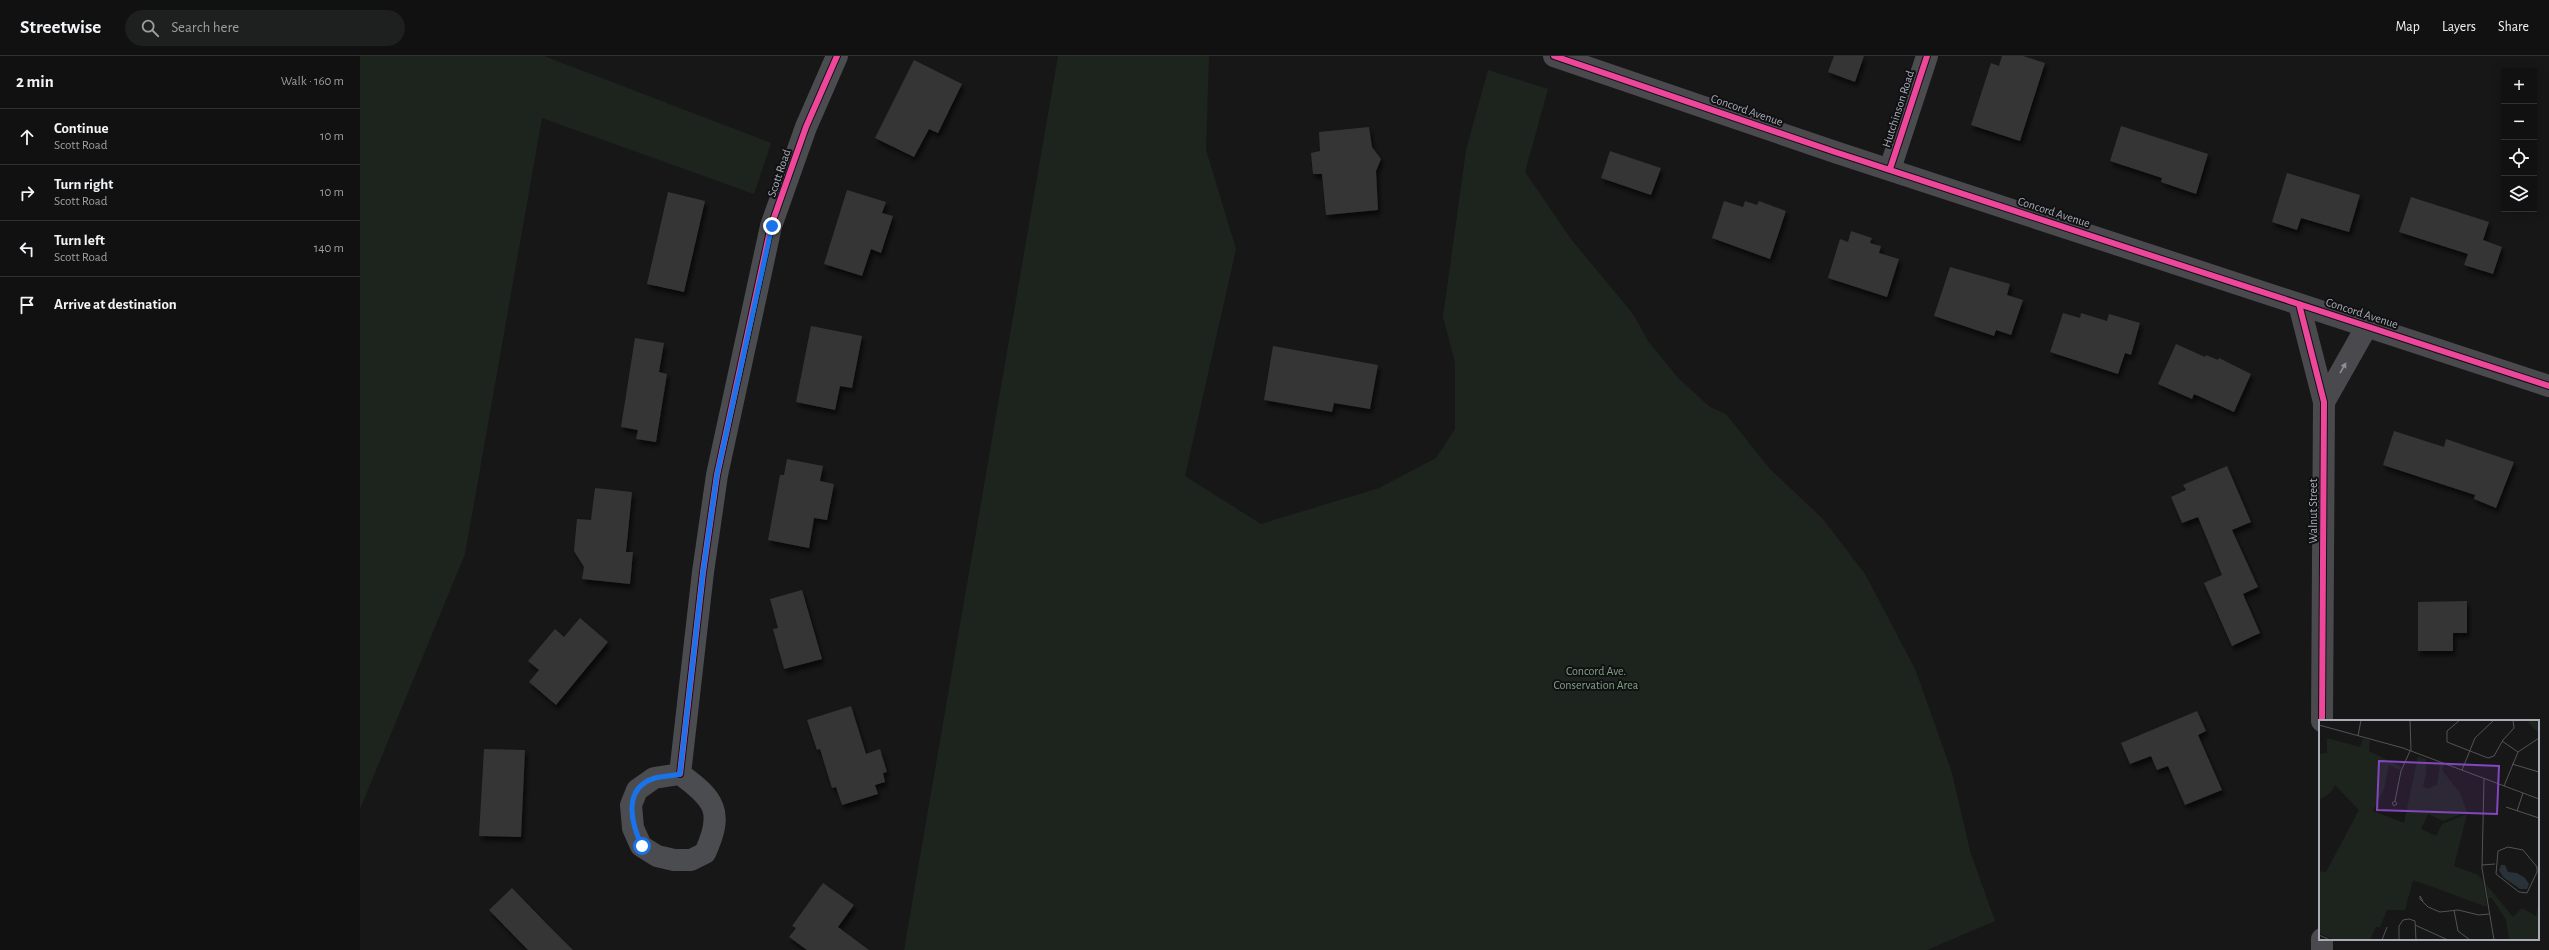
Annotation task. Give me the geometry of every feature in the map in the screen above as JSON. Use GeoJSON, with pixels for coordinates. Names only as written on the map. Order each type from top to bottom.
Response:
{"type":"FeatureCollection","features":[{"type":"Feature","properties":{"kind":"main road","name":"Concord Avenue"},"geometry":{"type":"LineString","coordinates":[[1554,56],[1890,170],[2549,386]]}},
{"type":"Feature","properties":{"kind":"main road","name":"Walnut Street"},"geometry":{"type":"LineString","coordinates":[[2299,304],[2324,402],[2322,720]]}},
{"type":"Feature","properties":{"kind":"main road","name":"Walnut Street"},"geometry":{"type":"LineString","coordinates":[[2324,402],[2367,326]]}},
{"type":"Feature","properties":{"kind":"street","name":"Scott Road"},"geometry":{"type":"LineString","coordinates":[[680,774],[703,572],[717,475],[772,226],[806,127],[837,56]]}},
{"type":"Feature","properties":{"kind":"street","name":"Hutchinson Road"},"geometry":{"type":"LineString","coordinates":[[1890,170],[1927,56]]}},
{"type":"Feature","properties":{"kind":"green space"},"geometry":{"type":"Polygon","coordinates":[[[360,56],[544,56],[771,143],[754,194],[542,118],[465,554],[360,809],[360,56]]]}},
{"type":"Feature","properties":{"kind":"green space","name":"Concord Ave. Conservation Area"},"geometry":{"type":"Polygon","coordinates":[[[1058,56],[1209,56],[1206,150],[1236,249],[1185,476],[1261,524],[1379,488],[1436,458],[1455,429],[1455,362],[1443,317],[1466,150],[1488,70],[1548,89],[1525,172],[1571,239],[1633,314],[1648,341],[1679,379],[1710,407],[1726,414],[1769,468],[1823,519],[1865,574],[1916,671],[1952,773],[1970,851],[1995,921],[1927,950],[904,950],[1058,56]]]}},
{"type":"Feature","properties":{"kind":"building"},"geometry":{"type":"Polygon","coordinates":[[[1834,56],[1864,56],[1855,82],[1828,72],[1834,56]]]}},
{"type":"Feature","properties":{"kind":"building"},"geometry":{"type":"Polygon","coordinates":[[[2002,56],[2023,56],[2045,63],[2020,141],[1971,125],[1991,63],[1999,66],[2002,56]]]}},
{"type":"Feature","properties":{"kind":"building"},"geometry":{"type":"Polygon","coordinates":[[[914,60],[962,84],[938,133],[929,129],[914,157],[875,138],[914,60]]]}},
{"type":"Feature","properties":{"kind":"building"},"geometry":{"type":"Polygon","coordinates":[[[2121,126],[2208,154],[2196,194],[2161,182],[2162,178],[2110,161],[2121,126]]]}},
{"type":"Feature","properties":{"kind":"building"},"geometry":{"type":"Polygon","coordinates":[[[1369,127],[1372,147],[1381,159],[1376,171],[1378,210],[1326,215],[1322,174],[1313,174],[1311,153],[1320,151],[1319,132],[1369,127]]]}},
{"type":"Feature","properties":{"kind":"building"},"geometry":{"type":"Polygon","coordinates":[[[1610,151],[1661,168],[1651,195],[1601,178],[1610,151]]]}},
{"type":"Feature","properties":{"kind":"building"},"geometry":{"type":"Polygon","coordinates":[[[2287,173],[2360,195],[2349,232],[2301,218],[2297,230],[2272,222],[2287,173]]]}},
{"type":"Feature","properties":{"kind":"building"},"geometry":{"type":"Polygon","coordinates":[[[847,190],[886,202],[882,213],[893,216],[881,253],[871,249],[862,276],[824,264],[847,190]]]}},
{"type":"Feature","properties":{"kind":"building"},"geometry":{"type":"Polygon","coordinates":[[[668,192],[705,201],[684,292],[647,284],[668,192]]]}},
{"type":"Feature","properties":{"kind":"building"},"geometry":{"type":"Polygon","coordinates":[[[2411,197],[2489,222],[2483,240],[2502,247],[2493,274],[2464,265],[2468,254],[2399,232],[2411,197]]]}},
{"type":"Feature","properties":{"kind":"building"},"geometry":{"type":"Polygon","coordinates":[[[1724,201],[1743,207],[1745,201],[1757,205],[1759,201],[1786,211],[1770,259],[1712,238],[1724,201]]]}},
{"type":"Feature","properties":{"kind":"building"},"geometry":{"type":"Polygon","coordinates":[[[1851,231],[1872,238],[1870,243],[1881,246],[1879,253],[1899,259],[1887,297],[1828,278],[1840,239],[1848,242],[1851,231]]]}},
{"type":"Feature","properties":{"kind":"building"},"geometry":{"type":"Polygon","coordinates":[[[1950,267],[2010,284],[2007,295],[2023,300],[2011,335],[1996,330],[1994,336],[1934,316],[1950,267]]]}},
{"type":"Feature","properties":{"kind":"building"},"geometry":{"type":"Polygon","coordinates":[[[2063,313],[2080,318],[2081,313],[2107,321],[2109,314],[2140,323],[2131,355],[2125,353],[2118,374],[2050,352],[2063,313]]]}},
{"type":"Feature","properties":{"kind":"building"},"geometry":{"type":"Polygon","coordinates":[[[811,326],[862,336],[852,388],[840,386],[835,410],[796,402],[811,326]]]}},
{"type":"Feature","properties":{"kind":"building"},"geometry":{"type":"Polygon","coordinates":[[[635,338],[664,343],[659,372],[667,374],[656,442],[636,439],[638,430],[621,427],[635,338]]]}},
{"type":"Feature","properties":{"kind":"building"},"geometry":{"type":"Polygon","coordinates":[[[2176,344],[2205,357],[2206,355],[2218,360],[2219,358],[2251,374],[2234,412],[2194,394],[2192,399],[2158,384],[2176,344]]]}},
{"type":"Feature","properties":{"kind":"building"},"geometry":{"type":"Polygon","coordinates":[[[1273,346],[1378,365],[1370,409],[1334,403],[1332,412],[1264,400],[1273,346]]]}},
{"type":"Feature","properties":{"kind":"building"},"geometry":{"type":"Polygon","coordinates":[[[2394,431],[2444,447],[2446,439],[2514,462],[2496,508],[2474,499],[2475,495],[2383,465],[2394,431]]]}},
{"type":"Feature","properties":{"kind":"building"},"geometry":{"type":"Polygon","coordinates":[[[787,459],[823,466],[820,481],[834,484],[827,520],[814,518],[809,548],[768,540],[780,475],[784,475],[787,459]]]}},
{"type":"Feature","properties":{"kind":"building"},"geometry":{"type":"Polygon","coordinates":[[[2227,466],[2251,522],[2232,530],[2258,587],[2243,594],[2260,633],[2232,646],[2204,583],[2222,575],[2198,517],[2182,523],[2171,497],[2186,490],[2183,485],[2227,466]]]}},
{"type":"Feature","properties":{"kind":"building"},"geometry":{"type":"Polygon","coordinates":[[[595,488],[632,492],[626,552],[633,552],[630,584],[582,579],[584,567],[574,551],[577,519],[591,520],[595,488]]]}},
{"type":"Feature","properties":{"kind":"building"},"geometry":{"type":"Polygon","coordinates":[[[802,590],[822,659],[784,669],[773,629],[778,628],[770,599],[802,590]]]}},
{"type":"Feature","properties":{"kind":"building"},"geometry":{"type":"Polygon","coordinates":[[[2467,601],[2467,633],[2453,633],[2453,651],[2418,651],[2418,602],[2467,601]]]}},
{"type":"Feature","properties":{"kind":"building"},"geometry":{"type":"Polygon","coordinates":[[[580,618],[608,642],[556,705],[529,682],[539,670],[528,661],[555,629],[564,637],[580,618]]]}},
{"type":"Feature","properties":{"kind":"building"},"geometry":{"type":"Polygon","coordinates":[[[851,706],[866,754],[880,749],[887,772],[883,773],[885,782],[875,785],[878,794],[842,805],[836,787],[832,788],[820,749],[817,750],[807,720],[851,706]]]}},
{"type":"Feature","properties":{"kind":"building"},"geometry":{"type":"Polygon","coordinates":[[[2197,711],[2206,731],[2198,735],[2222,790],[2185,805],[2168,766],[2157,770],[2151,756],[2130,764],[2121,743],[2197,711]]]}},
{"type":"Feature","properties":{"kind":"building"},"geometry":{"type":"Polygon","coordinates":[[[484,749],[525,750],[521,837],[479,836],[484,749]]]}},
{"type":"Feature","properties":{"kind":"building"},"geometry":{"type":"Polygon","coordinates":[[[823,883],[854,905],[838,927],[869,950],[807,950],[789,937],[796,928],[792,926],[823,883]]]}},
{"type":"Feature","properties":{"kind":"building"},"geometry":{"type":"Polygon","coordinates":[[[512,888],[573,950],[528,950],[489,910],[512,888]]]}},
{"type":"Feature","properties":{"kind":"cycle path"},"geometry":{"type":"LineString","coordinates":[[680,774],[703,572],[717,475],[771,226],[806,127],[837,56]]}},
{"type":"Feature","properties":{"kind":"cycle path"},"geometry":{"type":"LineString","coordinates":[[1554,56],[1835,152],[2549,386]]}},
{"type":"Feature","properties":{"kind":"cycle path"},"geometry":{"type":"LineString","coordinates":[[1890,169],[1927,56]]}},
{"type":"Feature","properties":{"kind":"cycle path"},"geometry":{"type":"LineString","coordinates":[[2299,304],[2324,402],[2322,720]]}},
{"type":"Feature","properties":{"kind":"route"},"geometry":{"type":"LineString","coordinates":[[642,846],[633,828],[631,805],[637,790],[654,778],[680,774],[703,572],[717,475],[772,226]]}}]}
